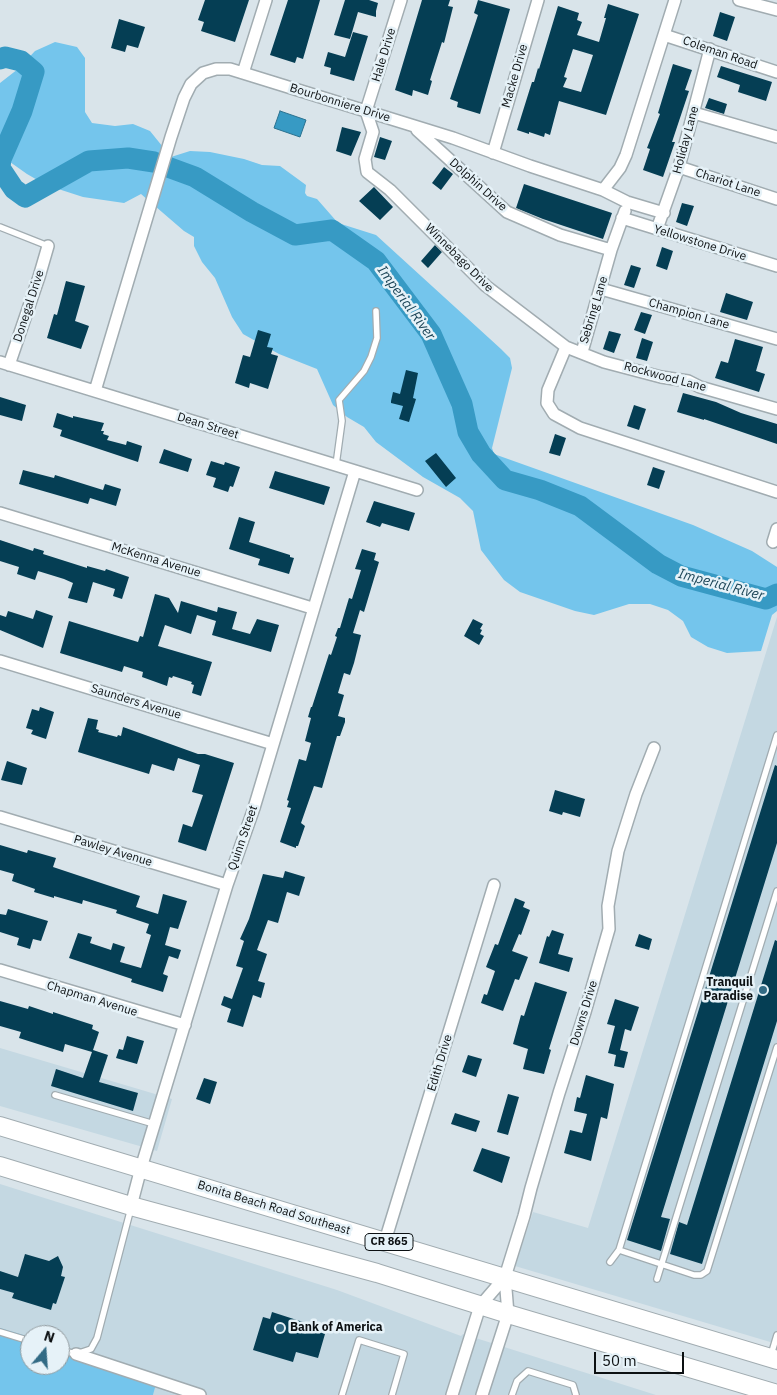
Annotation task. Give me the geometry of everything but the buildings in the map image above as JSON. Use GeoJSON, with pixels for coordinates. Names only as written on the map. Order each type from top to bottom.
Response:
{"type":"FeatureCollection","features":[{"type":"Feature","properties":{"kind":"main road","name":"Bonita Beach Road Southeast"},"geometry":{"type":"LineString","coordinates":[[0,1126],[774,1359]]}},
{"type":"Feature","properties":{"kind":"main road","name":"CR 865"},"geometry":{"type":"LineString","coordinates":[[0,1166],[131,1206],[377,1273],[480,1306],[777,1394]]}},
{"type":"Feature","properties":{"kind":"street"},"geometry":{"type":"LineString","coordinates":[[243,73],[266,0]]}},
{"type":"Feature","properties":{"kind":"street","name":"Hale Drive"},"geometry":{"type":"LineString","coordinates":[[366,111],[401,0]]}},
{"type":"Feature","properties":{"kind":"street","name":"Macke Drive"},"geometry":{"type":"LineString","coordinates":[[493,153],[538,0]]}},
{"type":"Feature","properties":{"kind":"street"},"geometry":{"type":"LineString","coordinates":[[604,190],[620,168],[626,155],[675,0]]}},
{"type":"Feature","properties":{"kind":"street"},"geometry":{"type":"LineString","coordinates":[[739,0],[774,6]]}},
{"type":"Feature","properties":{"kind":"street","name":"Coleman Road"},"geometry":{"type":"LineString","coordinates":[[664,34],[777,72]]}},
{"type":"Feature","properties":{"kind":"street","name":"Holiday Lane"},"geometry":{"type":"LineString","coordinates":[[657,229],[679,167],[710,49]]}},
{"type":"Feature","properties":{"kind":"street","name":"Bourbonniere Drive"},"geometry":{"type":"LineString","coordinates":[[94,391],[184,98],[191,84],[203,73],[216,69],[230,69],[453,138],[604,190]]}},
{"type":"Feature","properties":{"kind":"street","name":"Winnebago Drive"},"geometry":{"type":"LineString","coordinates":[[366,111],[374,132],[365,159],[367,172],[390,190],[486,286],[566,347]]}},
{"type":"Feature","properties":{"kind":"street"},"geometry":{"type":"LineString","coordinates":[[694,112],[777,138]]}},
{"type":"Feature","properties":{"kind":"street","name":"Dolphin Drive"},"geometry":{"type":"LineString","coordinates":[[411,125],[427,137],[508,212],[560,235],[611,250]]}},
{"type":"Feature","properties":{"kind":"street","name":"Chariot Lane"},"geometry":{"type":"LineString","coordinates":[[679,167],[777,199]]}},
{"type":"Feature","properties":{"kind":"street","name":"Yellowstone Drive"},"geometry":{"type":"LineString","coordinates":[[604,190],[627,202],[664,213]]}},
{"type":"Feature","properties":{"kind":"street","name":"Sebring Lane"},"geometry":{"type":"LineString","coordinates":[[627,202],[611,250],[582,352],[566,347],[548,390],[547,403],[554,414],[580,428],[777,492]]}},
{"type":"Feature","properties":{"kind":"street","name":"Yellowstone Drive"},"geometry":{"type":"LineString","coordinates":[[622,218],[777,266]]}},
{"type":"Feature","properties":{"kind":"street","name":"Donegal Drive"},"geometry":{"type":"LineString","coordinates":[[5,364],[39,278],[48,246]]}},
{"type":"Feature","properties":{"kind":"street","name":"Champion Lane"},"geometry":{"type":"LineString","coordinates":[[601,289],[777,338]]}},
{"type":"Feature","properties":{"kind":"street","name":"Rockwood Lane"},"geometry":{"type":"LineString","coordinates":[[582,352],[604,362],[688,381],[700,387],[777,410]]}},
{"type":"Feature","properties":{"kind":"street","name":"Dean Street"},"geometry":{"type":"LineString","coordinates":[[5,364],[417,490]]}},
{"type":"Feature","properties":{"kind":"street","name":"Quinn Street"},"geometry":{"type":"LineString","coordinates":[[131,1206],[154,1124],[227,886],[254,808],[312,608],[355,471]]}},
{"type":"Feature","properties":{"kind":"street","name":"McKenna Avenue"},"geometry":{"type":"LineString","coordinates":[[0,513],[312,608]]}},
{"type":"Feature","properties":{"kind":"street"},"geometry":{"type":"LineString","coordinates":[[773,542],[777,529]]}},
{"type":"Feature","properties":{"kind":"street","name":"Saunders Avenue"},"geometry":{"type":"LineString","coordinates":[[0,661],[273,744]]}},
{"type":"Feature","properties":{"kind":"street","name":"Downs Drive"},"geometry":{"type":"LineString","coordinates":[[505,1278],[607,936],[609,928],[608,906],[618,851],[636,794],[654,748]]}},
{"type":"Feature","properties":{"kind":"street","name":"Pawley Avenue"},"geometry":{"type":"LineString","coordinates":[[0,817],[227,886]]}},
{"type":"Feature","properties":{"kind":"street","name":"Edith Drive"},"geometry":{"type":"LineString","coordinates":[[385,1241],[494,885]]}},
{"type":"Feature","properties":{"kind":"street","name":"Chapman Avenue"},"geometry":{"type":"LineString","coordinates":[[0,970],[184,1026]]}},
{"type":"Feature","properties":{"kind":"street"},"geometry":{"type":"LineString","coordinates":[[452,1395],[480,1306],[505,1278]]}},
{"type":"Feature","properties":{"kind":"street"},"geometry":{"type":"LineString","coordinates":[[482,1395],[508,1314],[505,1278]]}},
{"type":"Feature","properties":{"kind":"street"},"geometry":{"type":"LineString","coordinates":[[80,1353],[173,1391],[200,1395]]}},
{"type":"Feature","properties":{"kind":"lane"},"geometry":{"type":"LineString","coordinates":[[0,227],[48,246]]}},
{"type":"Feature","properties":{"kind":"lane"},"geometry":{"type":"LineString","coordinates":[[336,465],[342,421],[339,400],[364,371],[371,357],[377,338],[376,311]]}},
{"type":"Feature","properties":{"kind":"lane"},"geometry":{"type":"LineString","coordinates":[[610,1262],[619,1250],[777,735]]}},
{"type":"Feature","properties":{"kind":"lane"},"geometry":{"type":"LineString","coordinates":[[657,1279],[777,891]]}},
{"type":"Feature","properties":{"kind":"lane"},"geometry":{"type":"LineString","coordinates":[[619,1250],[694,1275],[701,1275],[707,1271],[777,1047]]}},
{"type":"Feature","properties":{"kind":"lane"},"geometry":{"type":"LineString","coordinates":[[55,1095],[154,1124]]}},
{"type":"Feature","properties":{"kind":"lane"},"geometry":{"type":"LineString","coordinates":[[70,1352],[80,1353],[92,1349],[97,1338],[131,1206]]}},
{"type":"Feature","properties":{"kind":"lane"},"geometry":{"type":"LineString","coordinates":[[0,1332],[20,1338]]}},
{"type":"Feature","properties":{"kind":"lane"},"geometry":{"type":"LineString","coordinates":[[774,1359],[777,1335]]}},
{"type":"Feature","properties":{"kind":"lane"},"geometry":{"type":"LineString","coordinates":[[342,1395],[359,1340],[404,1354],[392,1395]]}},
{"type":"Feature","properties":{"kind":"lane"},"geometry":{"type":"LineString","coordinates":[[512,1395],[517,1381],[528,1371],[574,1384],[576,1395]]}},
{"type":"Feature","properties":{"kind":"shaded area"},"geometry":{"type":"Polygon","coordinates":[[[55,42],[77,47],[85,58],[85,112],[92,123],[115,126],[133,124],[150,131],[171,157],[190,151],[210,152],[262,165],[280,166],[306,185],[305,193],[307,196],[317,199],[338,223],[376,235],[501,349],[510,358],[512,368],[492,448],[494,454],[693,525],[752,551],[777,567],[777,611],[772,615],[761,651],[727,653],[708,647],[691,637],[683,621],[668,610],[650,604],[629,604],[594,615],[575,611],[520,592],[504,580],[481,550],[473,511],[460,498],[423,477],[376,442],[364,427],[347,417],[333,405],[317,369],[279,354],[243,334],[232,317],[215,278],[202,262],[194,246],[194,237],[184,231],[141,194],[124,203],[83,197],[46,185],[10,162],[0,158],[0,83],[18,69],[35,51],[55,42]]]}},
{"type":"Feature","properties":{"kind":"shaded area"},"geometry":{"type":"Polygon","coordinates":[[[280,111],[306,120],[300,137],[274,128],[280,111]]]}},
{"type":"Feature","properties":{"kind":"shaded area"},"geometry":{"type":"Polygon","coordinates":[[[777,617],[777,1344],[515,1266],[533,1212],[588,1228],[777,617]]]}},
{"type":"Feature","properties":{"kind":"shaded area"},"geometry":{"type":"Polygon","coordinates":[[[0,1048],[172,1099],[157,1151],[0,1106],[0,1048]]]}},
{"type":"Feature","properties":{"kind":"shaded area"},"geometry":{"type":"Polygon","coordinates":[[[0,1184],[337,1290],[461,1336],[463,1334],[656,1395],[153,1395],[158,1376],[70,1349],[70,1325],[20,1325],[20,1334],[0,1328],[0,1184]]]}},
{"type":"Feature","properties":{"kind":"shaded area"},"geometry":{"type":"Polygon","coordinates":[[[0,1328],[20,1334],[20,1375],[70,1375],[70,1349],[158,1377],[153,1395],[0,1395],[0,1328]]]}},
{"type":"Feature","properties":{"kind":"waterway","name":"Imperial River"},"geometry":{"type":"LineString","coordinates":[[0,59],[5,57],[21,61],[34,72],[22,111],[1,159],[0,167]]}},
{"type":"Feature","properties":{"kind":"waterway","name":"Imperial River"},"geometry":{"type":"LineString","coordinates":[[0,168],[14,189],[25,197],[89,161],[128,158],[154,162],[195,177],[252,212],[295,235],[332,230],[376,261],[431,334],[462,404],[468,432],[481,454],[505,480],[540,490],[580,506],[658,564],[681,576],[766,599],[777,594]]}},
{"type":"Feature","properties":{"kind":"place","name":"Tranquil Paradise"},"geometry":{"type":"Point","coordinates":[763,990]}},
{"type":"Feature","properties":{"kind":"place","name":"Bank of America"},"geometry":{"type":"Point","coordinates":[280,1328]}}]}
